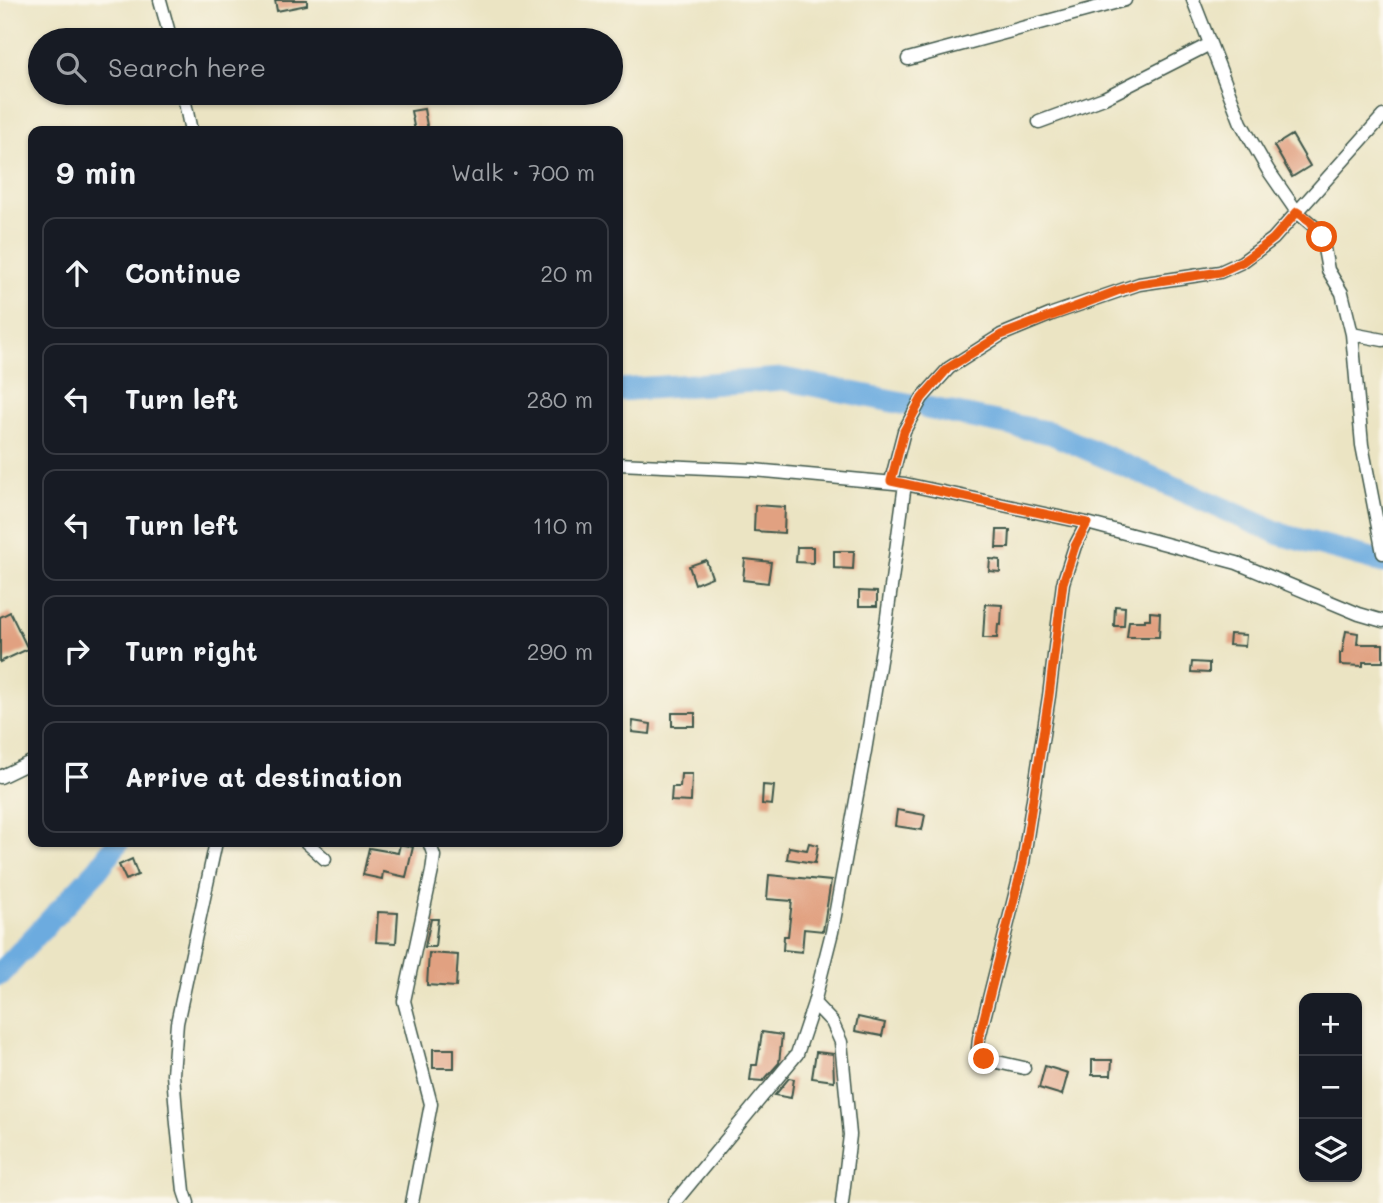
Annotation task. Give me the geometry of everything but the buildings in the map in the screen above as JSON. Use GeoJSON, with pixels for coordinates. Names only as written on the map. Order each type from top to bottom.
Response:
{"type":"FeatureCollection","features":[{"type":"Feature","properties":{"kind":"street"},"geometry":{"type":"LineString","coordinates":[[160,0],[168,28]]}},
{"type":"Feature","properties":{"kind":"street"},"geometry":{"type":"LineString","coordinates":[[908,59],[1125,0]]}},
{"type":"Feature","properties":{"kind":"street"},"geometry":{"type":"LineString","coordinates":[[1193,0],[1241,123],[1268,170],[1297,212],[1310,221],[1322,237],[1328,270],[1342,293],[1352,334],[1362,445],[1383,553]]}},
{"type":"Feature","properties":{"kind":"street"},"geometry":{"type":"LineString","coordinates":[[1039,122],[1104,98],[1209,44]]}},
{"type":"Feature","properties":{"kind":"street"},"geometry":{"type":"LineString","coordinates":[[186,105],[190,126]]}},
{"type":"Feature","properties":{"kind":"street"},"geometry":{"type":"LineString","coordinates":[[891,481],[904,431],[922,398],[948,368],[1012,330],[1117,291],[1139,284],[1220,272],[1242,262],[1273,239],[1383,116]]}},
{"type":"Feature","properties":{"kind":"street"},"geometry":{"type":"LineString","coordinates":[[1352,334],[1383,340]]}},
{"type":"Feature","properties":{"kind":"street"},"geometry":{"type":"LineString","coordinates":[[623,464],[754,470],[891,481],[1087,523],[1237,563],[1359,614],[1383,621]]}},
{"type":"Feature","properties":{"kind":"street"},"geometry":{"type":"LineString","coordinates":[[674,1203],[797,1054],[814,1003],[832,932],[864,751],[886,624],[905,484]]}},
{"type":"Feature","properties":{"kind":"street"},"geometry":{"type":"LineString","coordinates":[[1024,1068],[984,1059],[978,1048],[979,1038],[1023,863],[1049,696],[1063,583],[1075,546],[1087,523]]}},
{"type":"Feature","properties":{"kind":"street"},"geometry":{"type":"LineString","coordinates":[[0,777],[28,763]]}},
{"type":"Feature","properties":{"kind":"street"},"geometry":{"type":"LineString","coordinates":[[188,1203],[184,1191],[174,1086],[177,1023],[215,847]]}},
{"type":"Feature","properties":{"kind":"street"},"geometry":{"type":"LineString","coordinates":[[312,847],[325,859]]}},
{"type":"Feature","properties":{"kind":"street"},"geometry":{"type":"LineString","coordinates":[[412,1203],[431,1104],[404,1001],[432,871],[434,856],[431,847]]}},
{"type":"Feature","properties":{"kind":"street"},"geometry":{"type":"LineString","coordinates":[[814,1003],[832,1022],[841,1042],[850,1135],[842,1203]]}},
{"type":"Feature","properties":{"kind":"waterway"},"geometry":{"type":"LineString","coordinates":[[623,390],[783,379],[907,404]]}},
{"type":"Feature","properties":{"kind":"waterway"},"geometry":{"type":"LineString","coordinates":[[927,408],[1051,433],[1283,535],[1383,562]]}},
{"type":"Feature","properties":{"kind":"waterway"},"geometry":{"type":"LineString","coordinates":[[0,974],[98,869],[114,847]]}},
{"type":"Feature","properties":{"kind":"route"},"geometry":{"type":"LineString","coordinates":[[984,1059],[978,1048],[979,1038],[1023,863],[1049,696],[1063,583],[1075,546],[1087,523],[891,481],[904,431],[922,398],[948,368],[1001,335],[1139,284],[1220,272],[1242,262],[1273,239],[1297,212],[1310,221],[1322,237]]}}]}
